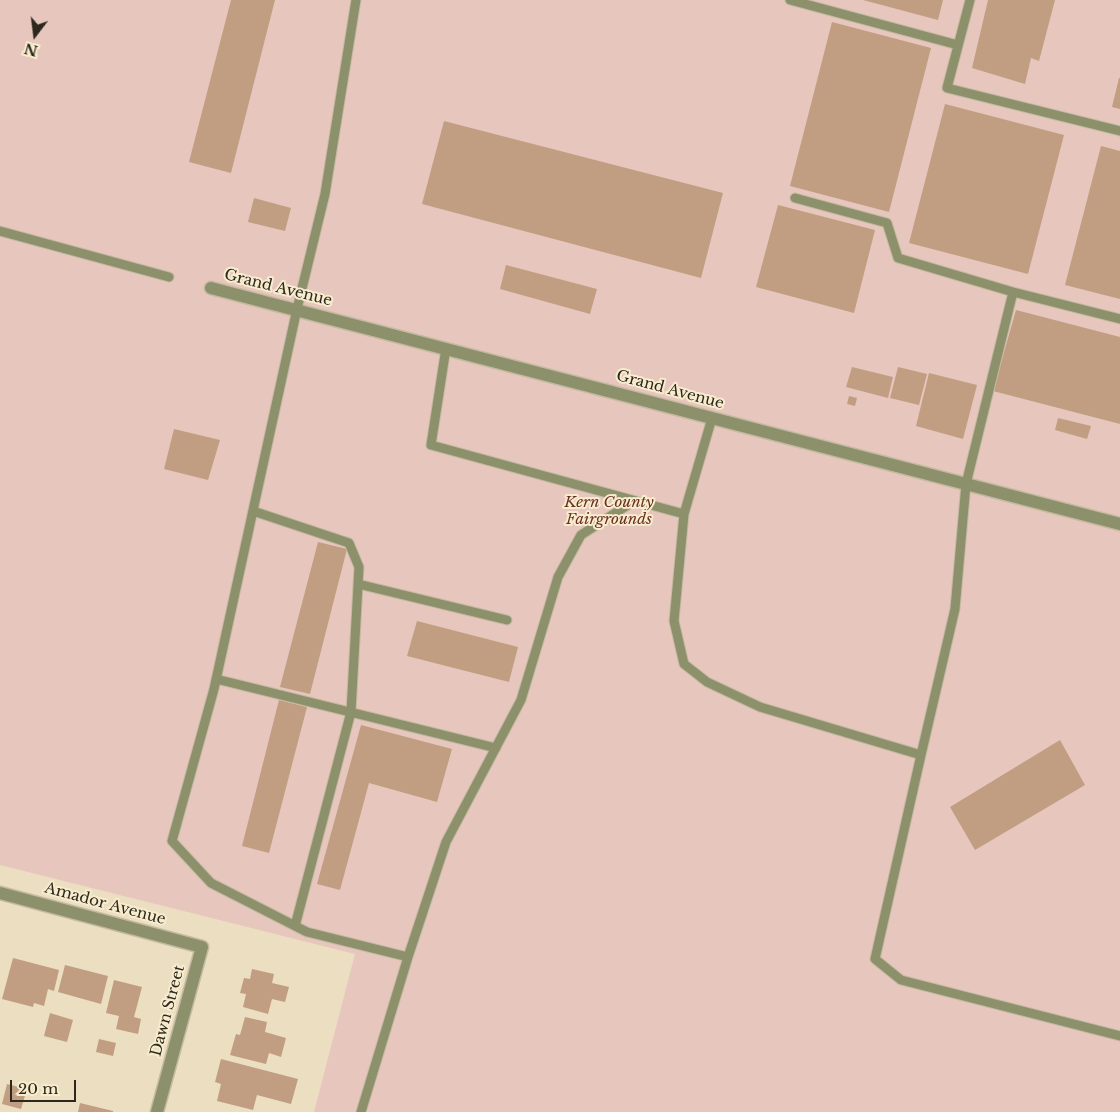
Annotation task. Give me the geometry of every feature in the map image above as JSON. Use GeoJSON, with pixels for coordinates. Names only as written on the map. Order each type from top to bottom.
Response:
{"type":"FeatureCollection","features":[{"type":"Feature","properties":{"kind":"street","name":"Grand Avenue"},"geometry":{"type":"LineString","coordinates":[[211,288],[1120,524]]}},
{"type":"Feature","properties":{"kind":"street","name":"Amador Avenue"},"geometry":{"type":"LineString","coordinates":[[0,893],[202,947]]}},
{"type":"Feature","properties":{"kind":"street","name":"Dawn Street"},"geometry":{"type":"LineString","coordinates":[[157,1112],[202,947]]}},
{"type":"Feature","properties":{"kind":"lane"},"geometry":{"type":"LineString","coordinates":[[356,0],[325,194],[297,309],[216,679],[172,840],[211,883],[307,932],[408,957]]}},
{"type":"Feature","properties":{"kind":"lane"},"geometry":{"type":"LineString","coordinates":[[790,0],[958,45]]}},
{"type":"Feature","properties":{"kind":"lane"},"geometry":{"type":"LineString","coordinates":[[970,0],[947,88],[1120,131]]}},
{"type":"Feature","properties":{"kind":"lane"},"geometry":{"type":"LineString","coordinates":[[796,198],[887,223],[898,258],[1013,292],[1120,319]]}},
{"type":"Feature","properties":{"kind":"lane"},"geometry":{"type":"LineString","coordinates":[[0,231],[169,277]]}},
{"type":"Feature","properties":{"kind":"lane"},"geometry":{"type":"LineString","coordinates":[[1013,292],[966,484],[955,610],[875,959],[901,980],[1120,1036]]}},
{"type":"Feature","properties":{"kind":"lane"},"geometry":{"type":"LineString","coordinates":[[446,348],[431,445],[684,514]]}},
{"type":"Feature","properties":{"kind":"lane"},"geometry":{"type":"LineString","coordinates":[[712,418],[684,514],[674,621],[684,664],[707,682],[760,707],[922,755]]}},
{"type":"Feature","properties":{"kind":"lane"},"geometry":{"type":"LineString","coordinates":[[361,1112],[408,957],[446,842],[521,700],[558,577],[581,534],[634,501]]}},
{"type":"Feature","properties":{"kind":"lane"},"geometry":{"type":"LineString","coordinates":[[253,510],[349,543],[359,567],[352,712],[295,926]]}},
{"type":"Feature","properties":{"kind":"lane"},"geometry":{"type":"LineString","coordinates":[[358,584],[507,620]]}},
{"type":"Feature","properties":{"kind":"lane"},"geometry":{"type":"LineString","coordinates":[[216,679],[496,748]]}},
{"type":"Feature","properties":{"kind":"green space","name":"Kern County Fairgrounds"},"geometry":{"type":"Polygon","coordinates":[[[0,0],[1120,0],[1120,1112],[314,1112],[355,954],[0,865],[0,0]]]}},
{"type":"Feature","properties":{"kind":"building"},"geometry":{"type":"Polygon","coordinates":[[[231,0],[275,0],[231,173],[189,162],[231,0]]]}},
{"type":"Feature","properties":{"kind":"building"},"geometry":{"type":"Polygon","coordinates":[[[863,0],[943,0],[938,20],[863,0]]]}},
{"type":"Feature","properties":{"kind":"building"},"geometry":{"type":"Polygon","coordinates":[[[988,0],[1055,0],[1039,61],[1031,58],[1025,84],[972,68],[988,0]]]}},
{"type":"Feature","properties":{"kind":"building"},"geometry":{"type":"Polygon","coordinates":[[[832,22],[931,48],[889,212],[790,186],[832,22]]]}},
{"type":"Feature","properties":{"kind":"building"},"geometry":{"type":"Polygon","coordinates":[[[1120,78],[1120,109],[1112,107],[1120,78]]]}},
{"type":"Feature","properties":{"kind":"building"},"geometry":{"type":"Polygon","coordinates":[[[945,104],[1064,135],[1028,274],[909,243],[945,104]]]}},
{"type":"Feature","properties":{"kind":"building"},"geometry":{"type":"Polygon","coordinates":[[[444,121],[723,193],[701,278],[422,204],[444,121]]]}},
{"type":"Feature","properties":{"kind":"building"},"geometry":{"type":"Polygon","coordinates":[[[1101,146],[1120,151],[1120,299],[1065,285],[1101,146]]]}},
{"type":"Feature","properties":{"kind":"building"},"geometry":{"type":"Polygon","coordinates":[[[254,198],[291,208],[285,231],[248,222],[254,198]]]}},
{"type":"Feature","properties":{"kind":"building"},"geometry":{"type":"Polygon","coordinates":[[[778,205],[875,230],[854,313],[756,287],[778,205]]]}},
{"type":"Feature","properties":{"kind":"building"},"geometry":{"type":"Polygon","coordinates":[[[506,265],[597,289],[590,314],[500,289],[506,265]]]}},
{"type":"Feature","properties":{"kind":"building"},"geometry":{"type":"Polygon","coordinates":[[[1016,310],[1120,337],[1120,424],[993,391],[1016,310]]]}},
{"type":"Feature","properties":{"kind":"building"},"geometry":{"type":"Polygon","coordinates":[[[852,367],[893,377],[888,398],[846,387],[852,367]]]}},
{"type":"Feature","properties":{"kind":"building"},"geometry":{"type":"Polygon","coordinates":[[[898,367],[927,374],[919,405],[890,398],[898,367]]]}},
{"type":"Feature","properties":{"kind":"building"},"geometry":{"type":"Polygon","coordinates":[[[929,373],[977,385],[963,439],[916,426],[929,373]]]}},
{"type":"Feature","properties":{"kind":"building"},"geometry":{"type":"Polygon","coordinates":[[[849,396],[857,398],[855,406],[847,404],[849,396]]]}},
{"type":"Feature","properties":{"kind":"building"},"geometry":{"type":"Polygon","coordinates":[[[1058,418],[1091,426],[1087,439],[1055,430],[1058,418]]]}},
{"type":"Feature","properties":{"kind":"building"},"geometry":{"type":"Polygon","coordinates":[[[174,429],[220,440],[208,480],[164,469],[174,429]]]}},
{"type":"Feature","properties":{"kind":"building"},"geometry":{"type":"Polygon","coordinates":[[[318,542],[347,549],[310,694],[280,687],[318,542]]]}},
{"type":"Feature","properties":{"kind":"building"},"geometry":{"type":"Polygon","coordinates":[[[417,621],[518,647],[509,682],[407,656],[417,621]]]}},
{"type":"Feature","properties":{"kind":"building"},"geometry":{"type":"Polygon","coordinates":[[[279,700],[307,707],[269,853],[242,846],[279,700]]]}},
{"type":"Feature","properties":{"kind":"building"},"geometry":{"type":"Polygon","coordinates":[[[361,725],[452,749],[437,802],[369,783],[340,890],[317,884],[361,725]]]}},
{"type":"Feature","properties":{"kind":"building"},"geometry":{"type":"Polygon","coordinates":[[[1060,740],[1085,785],[975,850],[950,807],[1060,740]]]}},
{"type":"Feature","properties":{"kind":"building"},"geometry":{"type":"Polygon","coordinates":[[[13,958],[59,970],[54,991],[48,989],[44,1006],[34,1003],[33,1007],[2,999],[13,958]]]}},
{"type":"Feature","properties":{"kind":"building"},"geometry":{"type":"Polygon","coordinates":[[[65,965],[108,976],[101,1004],[58,992],[65,965]]]}},
{"type":"Feature","properties":{"kind":"building"},"geometry":{"type":"Polygon","coordinates":[[[252,969],[274,974],[272,983],[289,987],[285,1002],[272,999],[268,1014],[243,1007],[246,994],[240,993],[244,978],[250,979],[252,969]]]}},
{"type":"Feature","properties":{"kind":"building"},"geometry":{"type":"Polygon","coordinates":[[[114,980],[142,987],[134,1017],[141,1019],[138,1034],[116,1029],[119,1016],[106,1013],[114,980]]]}},
{"type":"Feature","properties":{"kind":"building"},"geometry":{"type":"Polygon","coordinates":[[[50,1013],[73,1020],[67,1042],[44,1036],[50,1013]]]}},
{"type":"Feature","properties":{"kind":"building"},"geometry":{"type":"Polygon","coordinates":[[[245,1017],[267,1022],[265,1032],[286,1038],[281,1057],[269,1053],[266,1064],[230,1055],[236,1034],[240,1035],[245,1017]]]}},
{"type":"Feature","properties":{"kind":"building"},"geometry":{"type":"Polygon","coordinates":[[[99,1039],[116,1043],[113,1056],[96,1052],[99,1039]]]}},
{"type":"Feature","properties":{"kind":"building"},"geometry":{"type":"Polygon","coordinates":[[[221,1059],[298,1079],[291,1104],[257,1095],[253,1110],[217,1101],[221,1084],[215,1082],[221,1059]]]}},
{"type":"Feature","properties":{"kind":"building"},"geometry":{"type":"Polygon","coordinates":[[[7,1084],[27,1089],[21,1109],[2,1104],[7,1084]]]}},
{"type":"Feature","properties":{"kind":"building"},"geometry":{"type":"Polygon","coordinates":[[[80,1103],[113,1111],[113,1112],[78,1112],[80,1103]]]}}]}
